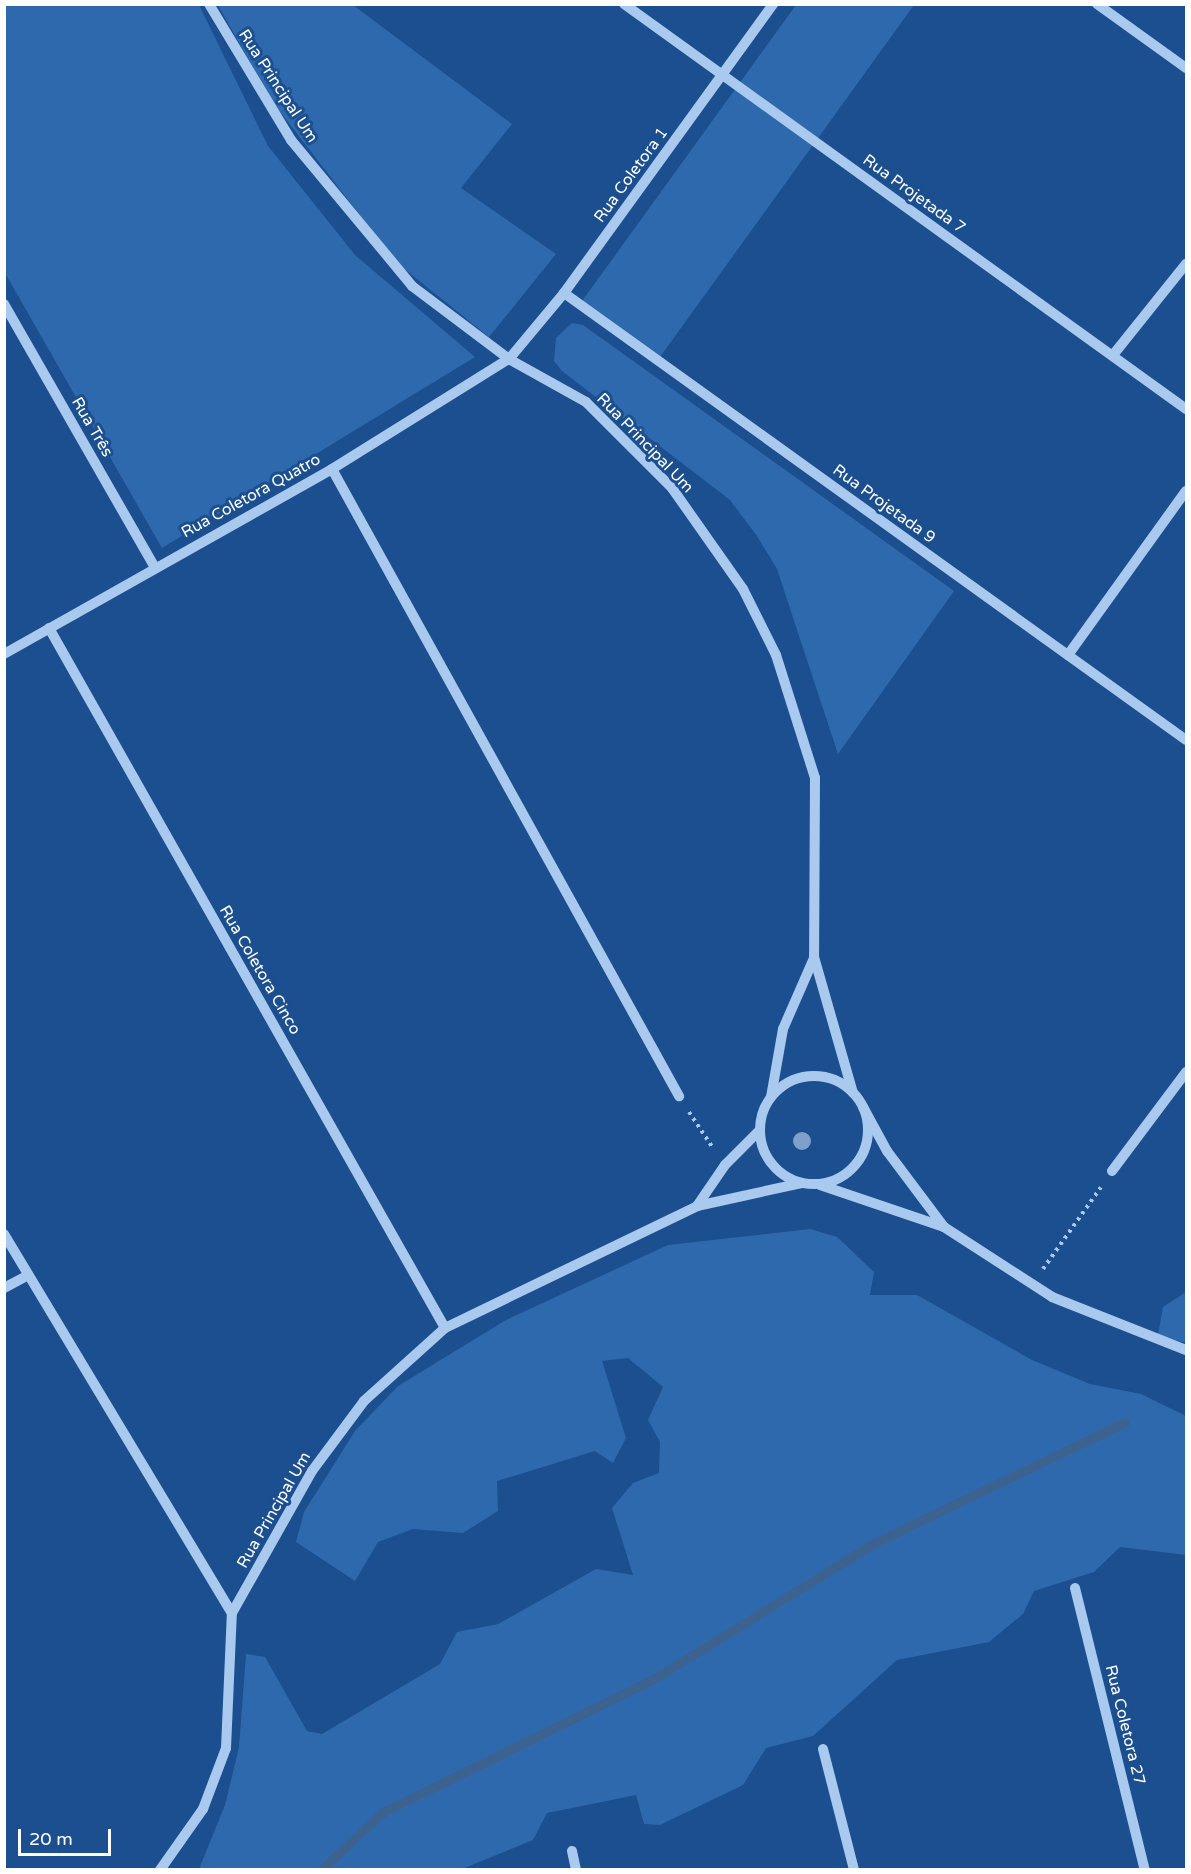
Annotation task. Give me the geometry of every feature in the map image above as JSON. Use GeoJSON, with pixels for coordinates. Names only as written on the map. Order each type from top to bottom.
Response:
{"type":"FeatureCollection","features":[{"type":"Feature","properties":{"kind":"street","name":"Rua Principal Um"},"geometry":{"type":"LineString","coordinates":[[209,4],[291,140],[412,286],[509,359],[586,402],[672,488],[743,588],[776,655],[815,778],[814,957],[853,1093]]}},
{"type":"Feature","properties":{"kind":"street","name":"Rua Projetada 7"},"geometry":{"type":"LineString","coordinates":[[624,4],[1186,409]]}},
{"type":"Feature","properties":{"kind":"street","name":"Rua Coletora 1"},"geometry":{"type":"LineString","coordinates":[[509,359],[564,293],[773,4]]}},
{"type":"Feature","properties":{"kind":"street"},"geometry":{"type":"LineString","coordinates":[[1097,4],[1186,68]]}},
{"type":"Feature","properties":{"kind":"street"},"geometry":{"type":"LineString","coordinates":[[1113,355],[1186,264]]}},
{"type":"Feature","properties":{"kind":"street","name":"Rua Projetada 9"},"geometry":{"type":"LineString","coordinates":[[564,293],[1186,740]]}},
{"type":"Feature","properties":{"kind":"street","name":"Rua Três"},"geometry":{"type":"LineString","coordinates":[[4,304],[154,566]]}},
{"type":"Feature","properties":{"kind":"street","name":"Rua Coletora Quatro"},"geometry":{"type":"LineString","coordinates":[[4,654],[154,566],[332,469],[509,359]]}},
{"type":"Feature","properties":{"kind":"street"},"geometry":{"type":"LineString","coordinates":[[332,469],[679,1096]]}},
{"type":"Feature","properties":{"kind":"street"},"geometry":{"type":"LineString","coordinates":[[1068,655],[1186,491]]}},
{"type":"Feature","properties":{"kind":"street","name":"Rua Coletora Cinco"},"geometry":{"type":"LineString","coordinates":[[49,628],[445,1328]]}},
{"type":"Feature","properties":{"kind":"street","name":"Rua Principal Um"},"geometry":{"type":"LineString","coordinates":[[771,1097],[783,1029],[814,957]]}},
{"type":"Feature","properties":{"kind":"street"},"geometry":{"type":"LineString","coordinates":[[1112,1171],[1186,1072]]}},
{"type":"Feature","properties":{"kind":"street"},"geometry":{"type":"LineString","coordinates":[[944,1227],[887,1151],[853,1093],[838,1082],[802,1077],[771,1097],[759,1131],[772,1165],[802,1183],[819,1185],[944,1227],[1032,1285],[1186,1350]]}},
{"type":"Feature","properties":{"kind":"street"},"geometry":{"type":"LineString","coordinates":[[819,1185],[851,1170],[862,1157],[868,1123],[863,1107]]}},
{"type":"Feature","properties":{"kind":"street","name":"Rua Principal Um"},"geometry":{"type":"LineString","coordinates":[[697,1206],[725,1165],[759,1131]]}},
{"type":"Feature","properties":{"kind":"street","name":"Rua Principal Um"},"geometry":{"type":"LineString","coordinates":[[160,1869],[203,1809],[226,1748],[232,1613],[318,1462],[364,1401],[445,1328],[697,1206],[802,1183]]}},
{"type":"Feature","properties":{"kind":"street"},"geometry":{"type":"LineString","coordinates":[[4,1234],[232,1613]]}},
{"type":"Feature","properties":{"kind":"street"},"geometry":{"type":"LineString","coordinates":[[4,1288],[28,1275]]}},
{"type":"Feature","properties":{"kind":"street","name":"Rua Coletora 27"},"geometry":{"type":"LineString","coordinates":[[1076,1588],[1145,1869]]}},
{"type":"Feature","properties":{"kind":"street"},"geometry":{"type":"LineString","coordinates":[[823,1749],[854,1869]]}},
{"type":"Feature","properties":{"kind":"street"},"geometry":{"type":"LineString","coordinates":[[572,1851],[576,1869]]}},
{"type":"Feature","properties":{"kind":"path"},"geometry":{"type":"LineString","coordinates":[[679,1096],[725,1165]]}},
{"type":"Feature","properties":{"kind":"path"},"geometry":{"type":"LineString","coordinates":[[1032,1285],[1112,1171]]}},
{"type":"Feature","properties":{"kind":"shaded area"},"geometry":{"type":"Polygon","coordinates":[[[4,5],[199,5],[268,146],[355,255],[475,357],[162,548],[5,273],[4,5]]]}},
{"type":"Feature","properties":{"kind":"shaded area"},"geometry":{"type":"Polygon","coordinates":[[[218,5],[353,5],[512,124],[461,188],[556,254],[489,337],[397,263],[271,100],[218,5]]]}},
{"type":"Feature","properties":{"kind":"shaded area"},"geometry":{"type":"Polygon","coordinates":[[[796,5],[914,5],[655,364],[577,308],[796,5]]]}},
{"type":"Feature","properties":{"kind":"shaded area"},"geometry":{"type":"Polygon","coordinates":[[[572,323],[583,325],[954,591],[838,754],[777,569],[757,536],[730,500],[562,371],[554,361],[556,338],[572,323]]]}},
{"type":"Feature","properties":{"kind":"shaded area"},"geometry":{"type":"Polygon","coordinates":[[[810,1229],[837,1237],[874,1272],[870,1295],[917,1295],[1032,1360],[1090,1384],[1141,1394],[1186,1416],[1186,1555],[1120,1547],[1094,1572],[1034,1591],[1023,1614],[989,1642],[897,1660],[813,1736],[766,1748],[743,1785],[660,1825],[644,1824],[636,1795],[547,1813],[533,1840],[462,1869],[199,1869],[225,1805],[239,1747],[246,1654],[265,1657],[307,1731],[322,1734],[440,1664],[457,1632],[498,1624],[596,1569],[633,1575],[612,1508],[633,1483],[659,1473],[660,1442],[648,1420],[663,1387],[628,1358],[602,1361],[626,1438],[613,1463],[595,1451],[497,1481],[498,1511],[463,1533],[413,1529],[378,1542],[355,1581],[296,1542],[304,1512],[355,1431],[398,1386],[506,1320],[668,1245],[810,1229]]]}},
{"type":"Feature","properties":{"kind":"shaded area"},"geometry":{"type":"Polygon","coordinates":[[[1186,1292],[1186,1343],[1158,1335],[1163,1307],[1186,1292]]]}},
{"type":"Feature","properties":{"kind":"waterway"},"geometry":{"type":"LineString","coordinates":[[321,1870],[383,1812],[657,1677],[872,1544],[1125,1422]]}}]}
